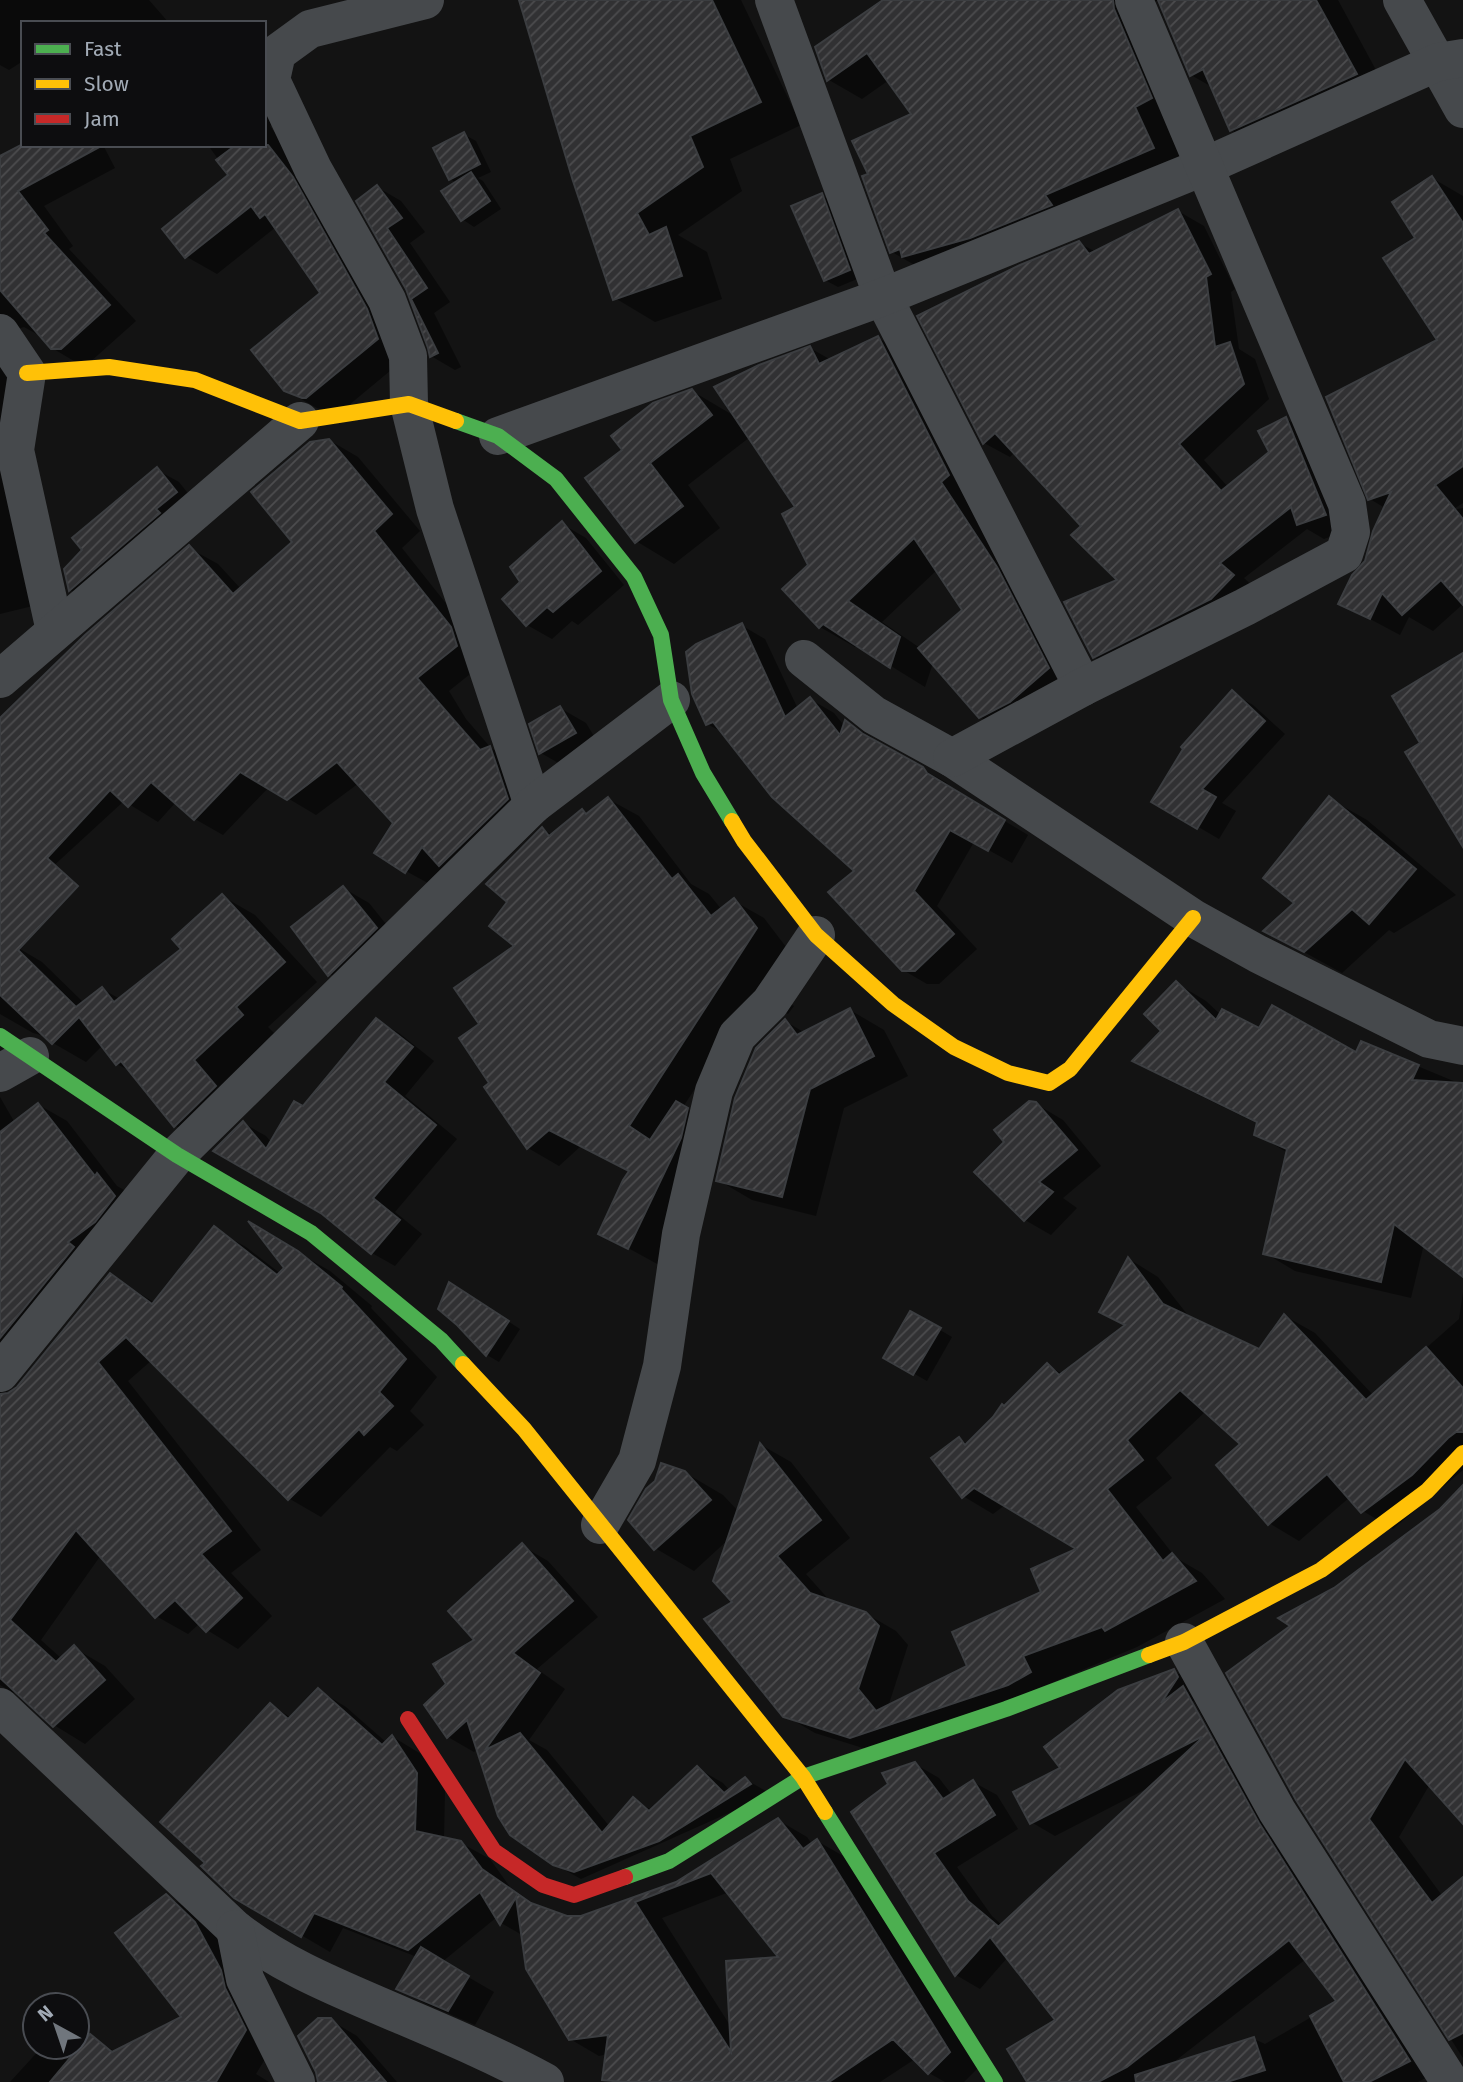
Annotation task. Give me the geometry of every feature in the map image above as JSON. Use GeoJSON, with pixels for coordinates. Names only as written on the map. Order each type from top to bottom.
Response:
{"type":"FeatureCollection","features":[{"type":"Feature","properties":{"kind":"street"},"geometry":{"type":"LineString","coordinates":[[425,0],[310,29],[277,53],[271,80],[313,169],[387,300],[408,356],[409,404],[435,509],[533,805]]}},
{"type":"Feature","properties":{"kind":"street"},"geometry":{"type":"LineString","coordinates":[[774,0],[883,297],[1083,687]]}},
{"type":"Feature","properties":{"kind":"street"},"geometry":{"type":"LineString","coordinates":[[952,758],[1083,687],[1245,607],[1344,554],[1351,532],[1347,504],[1134,0]]}},
{"type":"Feature","properties":{"kind":"street"},"geometry":{"type":"LineString","coordinates":[[1402,0],[1450,60],[1463,109]]}},
{"type":"Feature","properties":{"kind":"street"},"geometry":{"type":"LineString","coordinates":[[498,436],[883,297],[1203,167],[1450,60]]}},
{"type":"Feature","properties":{"kind":"street"},"geometry":{"type":"LineString","coordinates":[[0,333],[27,373],[15,450],[55,631]]}},
{"type":"Feature","properties":{"kind":"street"},"geometry":{"type":"LineString","coordinates":[[27,373],[109,367],[195,380],[300,421],[409,404],[498,436],[556,479],[634,577],[661,635],[671,700],[703,773],[737,830],[816,935],[893,1004],[954,1047],[1008,1073],[1049,1083],[1070,1069],[1194,918]]}},
{"type":"Feature","properties":{"kind":"street"},"geometry":{"type":"LineString","coordinates":[[0,679],[300,421]]}},
{"type":"Feature","properties":{"kind":"street"},"geometry":{"type":"LineString","coordinates":[[804,659],[874,715],[952,758],[1194,918],[1258,954],[1429,1039],[1463,1046]]}},
{"type":"Feature","properties":{"kind":"street"},"geometry":{"type":"LineString","coordinates":[[0,1373],[177,1155],[533,805],[671,700]]}},
{"type":"Feature","properties":{"kind":"street"},"geometry":{"type":"LineString","coordinates":[[600,1525],[637,1461],[662,1366],[681,1234],[714,1091],[737,1036],[770,1003],[816,935]]}},
{"type":"Feature","properties":{"kind":"street"},"geometry":{"type":"LineString","coordinates":[[10,1055],[311,1233],[442,1340],[524,1429],[803,1777],[995,2082]]}},
{"type":"Feature","properties":{"kind":"street"},"geometry":{"type":"LineString","coordinates":[[408,1720],[494,1851],[543,1885],[574,1895],[669,1861],[803,1777],[1006,1709],[1184,1642],[1321,1570],[1427,1491],[1463,1453]]}},
{"type":"Feature","properties":{"kind":"street"},"geometry":{"type":"LineString","coordinates":[[1184,1642],[1277,1811],[1450,2082]]}},
{"type":"Feature","properties":{"kind":"street"},"geometry":{"type":"LineString","coordinates":[[0,1707],[235,1929],[258,1947],[324,1983],[503,2059],[545,2082]]}},
{"type":"Feature","properties":{"kind":"street"},"geometry":{"type":"LineString","coordinates":[[235,1929],[245,1979],[296,2082]]}},
{"type":"Feature","properties":{"kind":"building"},"geometry":{"type":"Polygon","coordinates":[[[519,0],[712,0],[761,102],[690,136],[703,167],[637,213],[649,235],[666,227],[682,276],[613,300],[573,181],[519,0]]]}},
{"type":"Feature","properties":{"kind":"building"},"geometry":{"type":"Polygon","coordinates":[[[883,0],[1113,0],[1114,9],[1152,98],[1135,107],[1154,148],[1045,195],[1052,205],[970,238],[902,257],[900,249],[890,253],[862,176],[868,174],[852,141],[911,114],[867,53],[827,81],[815,47],[883,0]]]}},
{"type":"Feature","properties":{"kind":"building"},"geometry":{"type":"Polygon","coordinates":[[[1158,0],[1316,0],[1357,74],[1230,131],[1203,69],[1190,76],[1158,0]]]}},
{"type":"Feature","properties":{"kind":"building"},"geometry":{"type":"Polygon","coordinates":[[[464,132],[480,164],[449,180],[433,148],[464,132]]]}},
{"type":"Feature","properties":{"kind":"building"},"geometry":{"type":"Polygon","coordinates":[[[21,145],[99,147],[18,191],[48,230],[44,233],[110,305],[61,349],[51,349],[0,290],[0,156],[21,145]]]}},
{"type":"Feature","properties":{"kind":"building"},"geometry":{"type":"Polygon","coordinates":[[[268,145],[293,177],[367,309],[378,339],[306,398],[284,391],[251,350],[320,293],[265,214],[260,218],[251,206],[185,258],[162,229],[228,175],[216,160],[233,147],[268,145]]]}},
{"type":"Feature","properties":{"kind":"building"},"geometry":{"type":"Polygon","coordinates":[[[471,172],[490,201],[461,221],[441,191],[471,172]]]}},
{"type":"Feature","properties":{"kind":"building"},"geometry":{"type":"Polygon","coordinates":[[[1432,176],[1463,223],[1463,466],[1435,485],[1463,519],[1463,605],[1441,580],[1402,615],[1382,593],[1370,619],[1338,604],[1352,575],[1365,561],[1373,531],[1391,492],[1368,500],[1326,397],[1437,340],[1383,258],[1415,238],[1392,202],[1432,176]]]}},
{"type":"Feature","properties":{"kind":"building"},"geometry":{"type":"Polygon","coordinates":[[[377,185],[402,218],[387,228],[427,288],[411,299],[438,353],[430,357],[406,289],[356,201],[377,185]]]}},
{"type":"Feature","properties":{"kind":"building"},"geometry":{"type":"Polygon","coordinates":[[[822,193],[850,270],[824,281],[791,206],[822,193]]]}},
{"type":"Feature","properties":{"kind":"building"},"geometry":{"type":"Polygon","coordinates":[[[1178,209],[1211,274],[1206,277],[1215,347],[1230,342],[1244,384],[1179,444],[1221,491],[1269,452],[1258,431],[1286,417],[1326,515],[1297,525],[1291,507],[1220,563],[1234,575],[1211,599],[1093,658],[1064,602],[1117,580],[1071,535],[1081,526],[995,433],[983,444],[917,316],[1020,265],[1079,241],[1089,254],[1178,209]]]}},
{"type":"Feature","properties":{"kind":"building"},"geometry":{"type":"Polygon","coordinates":[[[878,336],[949,475],[941,482],[997,567],[1049,668],[1010,702],[979,718],[918,648],[962,610],[914,538],[848,601],[900,637],[890,668],[823,624],[819,628],[782,589],[808,565],[782,514],[795,507],[714,387],[759,365],[810,346],[819,364],[878,336]]]}},
{"type":"Feature","properties":{"kind":"building"},"geometry":{"type":"Polygon","coordinates":[[[692,389],[712,415],[650,463],[683,506],[635,543],[585,478],[622,450],[611,436],[653,403],[692,389]]]}},
{"type":"Feature","properties":{"kind":"building"},"geometry":{"type":"Polygon","coordinates":[[[329,439],[392,514],[374,531],[451,627],[457,646],[417,678],[480,750],[490,746],[508,799],[439,866],[422,847],[405,873],[374,853],[393,823],[337,762],[287,800],[240,772],[194,820],[151,782],[128,807],[110,790],[47,858],[78,886],[18,950],[76,1007],[102,987],[114,1002],[181,949],[172,939],[222,894],[285,962],[236,1007],[243,1015],[194,1060],[216,1086],[174,1127],[121,1061],[116,1065],[79,1017],[52,1044],[0,995],[0,718],[85,635],[189,545],[233,594],[292,542],[251,492],[310,442],[329,439]]]}},
{"type":"Feature","properties":{"kind":"building"},"geometry":{"type":"Polygon","coordinates":[[[157,467],[177,492],[156,509],[160,513],[69,591],[64,569],[82,550],[72,538],[157,467]]]}},
{"type":"Feature","properties":{"kind":"building"},"geometry":{"type":"Polygon","coordinates":[[[562,521],[601,571],[553,612],[547,607],[526,626],[502,599],[520,582],[510,567],[562,521]]]}},
{"type":"Feature","properties":{"kind":"building"},"geometry":{"type":"Polygon","coordinates":[[[742,623],[785,717],[810,697],[840,735],[845,720],[863,734],[923,767],[927,773],[1005,820],[988,851],[950,830],[914,891],[954,934],[915,971],[902,971],[828,892],[854,871],[772,797],[713,722],[706,725],[692,694],[686,652],[696,644],[742,623]]]}},
{"type":"Feature","properties":{"kind":"building"},"geometry":{"type":"Polygon","coordinates":[[[1463,653],[1463,847],[1405,752],[1420,743],[1392,696],[1463,653]]]}},
{"type":"Feature","properties":{"kind":"building"},"geometry":{"type":"Polygon","coordinates":[[[1232,690],[1265,721],[1202,789],[1216,797],[1197,829],[1151,802],[1183,749],[1181,747],[1232,690]]]}},
{"type":"Feature","properties":{"kind":"building"},"geometry":{"type":"Polygon","coordinates":[[[560,706],[576,733],[539,754],[529,724],[560,706]]]}},
{"type":"Feature","properties":{"kind":"building"},"geometry":{"type":"Polygon","coordinates":[[[1329,796],[1416,869],[1369,924],[1352,909],[1304,952],[1263,931],[1294,903],[1263,878],[1329,796]]]}},
{"type":"Feature","properties":{"kind":"building"},"geometry":{"type":"Polygon","coordinates":[[[608,797],[672,879],[678,874],[711,916],[734,898],[757,928],[629,1126],[650,1140],[676,1101],[688,1108],[681,1138],[628,1249],[598,1234],[629,1171],[549,1130],[527,1149],[484,1087],[489,1083],[459,1038],[479,1024],[454,988],[514,946],[489,926],[507,902],[486,884],[542,827],[549,836],[582,809],[586,814],[608,797]]]}},
{"type":"Feature","properties":{"kind":"building"},"geometry":{"type":"Polygon","coordinates":[[[343,886],[377,928],[328,976],[291,927],[343,886]]]}},
{"type":"Feature","properties":{"kind":"building"},"geometry":{"type":"Polygon","coordinates":[[[1176,981],[1216,1020],[1222,1009],[1259,1028],[1272,1005],[1356,1052],[1361,1041],[1419,1065],[1412,1080],[1463,1083],[1463,1277],[1394,1224],[1381,1282],[1263,1254],[1287,1149],[1254,1135],[1257,1122],[1132,1061],[1161,1031],[1144,1014],[1176,981]]]}},
{"type":"Feature","properties":{"kind":"building"},"geometry":{"type":"Polygon","coordinates":[[[850,1008],[874,1056],[810,1089],[782,1197],[716,1181],[735,1098],[756,1048],[785,1019],[797,1035],[850,1008]]]}},
{"type":"Feature","properties":{"kind":"building"},"geometry":{"type":"Polygon","coordinates":[[[376,1018],[413,1047],[384,1082],[436,1125],[373,1198],[400,1220],[371,1254],[322,1214],[213,1151],[243,1121],[266,1149],[294,1101],[303,1106],[376,1018]]]}},
{"type":"Feature","properties":{"kind":"building"},"geometry":{"type":"Polygon","coordinates":[[[1029,1101],[1036,1102],[1077,1150],[1039,1182],[1053,1192],[1024,1221],[974,1172],[1004,1142],[994,1130],[1029,1101]]]}},
{"type":"Feature","properties":{"kind":"building"},"geometry":{"type":"Polygon","coordinates":[[[38,1103],[95,1176],[97,1173],[115,1196],[95,1222],[68,1242],[74,1247],[0,1338],[0,1132],[38,1103]]]}},
{"type":"Feature","properties":{"kind":"building"},"geometry":{"type":"Polygon","coordinates":[[[248,1221],[298,1251],[342,1287],[406,1359],[379,1392],[393,1406],[364,1435],[359,1429],[288,1500],[126,1337],[98,1362],[231,1531],[201,1554],[242,1598],[206,1632],[175,1600],[155,1618],[76,1530],[10,1620],[56,1662],[74,1645],[105,1680],[53,1727],[0,1678],[0,1394],[8,1393],[17,1387],[110,1273],[152,1304],[214,1226],[277,1275],[284,1268],[248,1221]]]}},
{"type":"Feature","properties":{"kind":"building"},"geometry":{"type":"Polygon","coordinates":[[[1128,1257],[1163,1304],[1259,1349],[1284,1314],[1366,1400],[1426,1347],[1463,1388],[1463,1432],[1456,1432],[1448,1438],[1412,1475],[1361,1513],[1327,1474],[1268,1525],[1216,1465],[1240,1444],[1180,1390],[1127,1440],[1143,1460],[1107,1489],[1163,1561],[1172,1553],[1196,1581],[1105,1631],[1102,1627],[1023,1656],[1031,1672],[1008,1685],[850,1738],[783,1717],[704,1619],[732,1602],[713,1581],[760,1443],[821,1520],[777,1556],[810,1593],[866,1612],[879,1626],[858,1689],[876,1711],[967,1666],[952,1632],[1041,1592],[1031,1569],[1076,1549],[974,1488],[962,1498],[931,1458],[959,1437],[965,1445],[1002,1404],[1004,1406],[1047,1363],[1059,1375],[1125,1325],[1099,1312],[1128,1257]]]}},
{"type":"Feature","properties":{"kind":"building"},"geometry":{"type":"Polygon","coordinates":[[[449,1282],[509,1321],[486,1356],[438,1309],[449,1282]]]}},
{"type":"Feature","properties":{"kind":"building"},"geometry":{"type":"Polygon","coordinates":[[[910,1311],[941,1328],[913,1375],[883,1358],[910,1311]]]}},
{"type":"Feature","properties":{"kind":"building"},"geometry":{"type":"Polygon","coordinates":[[[661,1463],[685,1471],[711,1500],[654,1550],[628,1520],[646,1489],[655,1481],[661,1463]]]}},
{"type":"Feature","properties":{"kind":"building"},"geometry":{"type":"Polygon","coordinates":[[[1463,1485],[1463,1824],[1405,1759],[1369,1819],[1432,1903],[1463,1877],[1463,2033],[1449,2040],[1296,1800],[1226,1673],[1290,1626],[1278,1618],[1334,1588],[1440,1509],[1463,1485]]]}},
{"type":"Feature","properties":{"kind":"building"},"geometry":{"type":"Polygon","coordinates":[[[522,1543],[573,1601],[513,1653],[540,1673],[485,1750],[520,1733],[602,1833],[633,1797],[649,1811],[697,1766],[724,1793],[745,1777],[751,1784],[659,1841],[574,1872],[553,1865],[510,1835],[498,1816],[467,1720],[447,1738],[424,1705],[446,1684],[433,1664],[474,1640],[448,1611],[522,1543]]]}},
{"type":"Feature","properties":{"kind":"building"},"geometry":{"type":"Polygon","coordinates":[[[1174,1669],[1178,1677],[1161,1703],[1183,1686],[1259,1823],[1410,2061],[1369,2082],[1344,2082],[1310,2016],[1336,2001],[1289,1940],[1127,2067],[1098,2082],[1027,2082],[1007,2049],[1055,2020],[990,1937],[955,1976],[851,1812],[888,1784],[882,1773],[915,1762],[943,1799],[973,1780],[995,1815],[934,1853],[968,1901],[999,1927],[1202,1738],[1030,1824],[1013,1792],[1060,1768],[1044,1747],[1118,1690],[1174,1669]]]}},
{"type":"Feature","properties":{"kind":"building"},"geometry":{"type":"Polygon","coordinates":[[[318,1688],[382,1745],[392,1735],[417,1773],[415,1831],[461,1841],[482,1869],[531,1903],[567,1916],[581,1916],[676,1882],[778,1818],[803,1849],[817,1839],[950,2052],[928,2074],[893,2039],[829,2082],[602,2080],[608,2035],[569,2040],[526,1969],[516,1897],[500,1925],[480,1892],[408,1950],[314,1913],[301,1937],[234,1898],[201,1866],[205,1863],[160,1822],[270,1703],[288,1719],[318,1688]],[[711,1873],[635,1902],[731,2052],[726,1961],[778,1957],[711,1873]]]}},
{"type":"Feature","properties":{"kind":"building"},"geometry":{"type":"Polygon","coordinates":[[[166,1894],[195,1922],[221,1970],[225,1988],[246,2030],[216,2082],[50,2082],[68,2061],[91,2061],[91,2035],[112,2052],[181,2017],[115,1933],[166,1894]]]}},
{"type":"Feature","properties":{"kind":"building"},"geometry":{"type":"Polygon","coordinates":[[[421,1947],[469,1976],[448,2011],[396,1989],[421,1947]]]}},
{"type":"Feature","properties":{"kind":"building"},"geometry":{"type":"Polygon","coordinates":[[[318,2018],[331,2018],[386,2082],[318,2082],[316,2072],[298,2036],[318,2018]]]}},
{"type":"Feature","properties":{"kind":"building"},"geometry":{"type":"Polygon","coordinates":[[[1254,2037],[1265,2070],[1227,2082],[1136,2082],[1135,2075],[1254,2037]]]}},
{"type":"Feature","properties":{"kind":"traffic: fast"},"geometry":{"type":"LineString","coordinates":[[456,421],[498,436],[556,479],[634,577],[661,635],[671,700],[703,773],[732,821]]}},
{"type":"Feature","properties":{"kind":"traffic: fast"},"geometry":{"type":"LineString","coordinates":[[0,1036],[177,1155],[311,1233],[441,1340],[463,1364]]}},
{"type":"Feature","properties":{"kind":"traffic: fast"},"geometry":{"type":"LineString","coordinates":[[625,1877],[669,1861],[803,1777],[1006,1709],[1149,1655]]}},
{"type":"Feature","properties":{"kind":"traffic: fast"},"geometry":{"type":"LineString","coordinates":[[825,1812],[995,2082]]}},
{"type":"Feature","properties":{"kind":"traffic: slow"},"geometry":{"type":"LineString","coordinates":[[27,373],[109,367],[195,380],[300,421],[409,404],[456,421]]}},
{"type":"Feature","properties":{"kind":"traffic: slow"},"geometry":{"type":"LineString","coordinates":[[732,821],[744,841],[816,935],[893,1004],[954,1047],[1008,1073],[1049,1083],[1070,1069],[1193,918]]}},
{"type":"Feature","properties":{"kind":"traffic: slow"},"geometry":{"type":"LineString","coordinates":[[463,1364],[524,1429],[803,1777],[825,1812]]}},
{"type":"Feature","properties":{"kind":"traffic: slow"},"geometry":{"type":"LineString","coordinates":[[1149,1655],[1184,1642],[1321,1570],[1427,1491],[1463,1453]]}},
{"type":"Feature","properties":{"kind":"traffic: jam"},"geometry":{"type":"LineString","coordinates":[[408,1719],[494,1851],[543,1885],[574,1895],[625,1877]]}}]}
